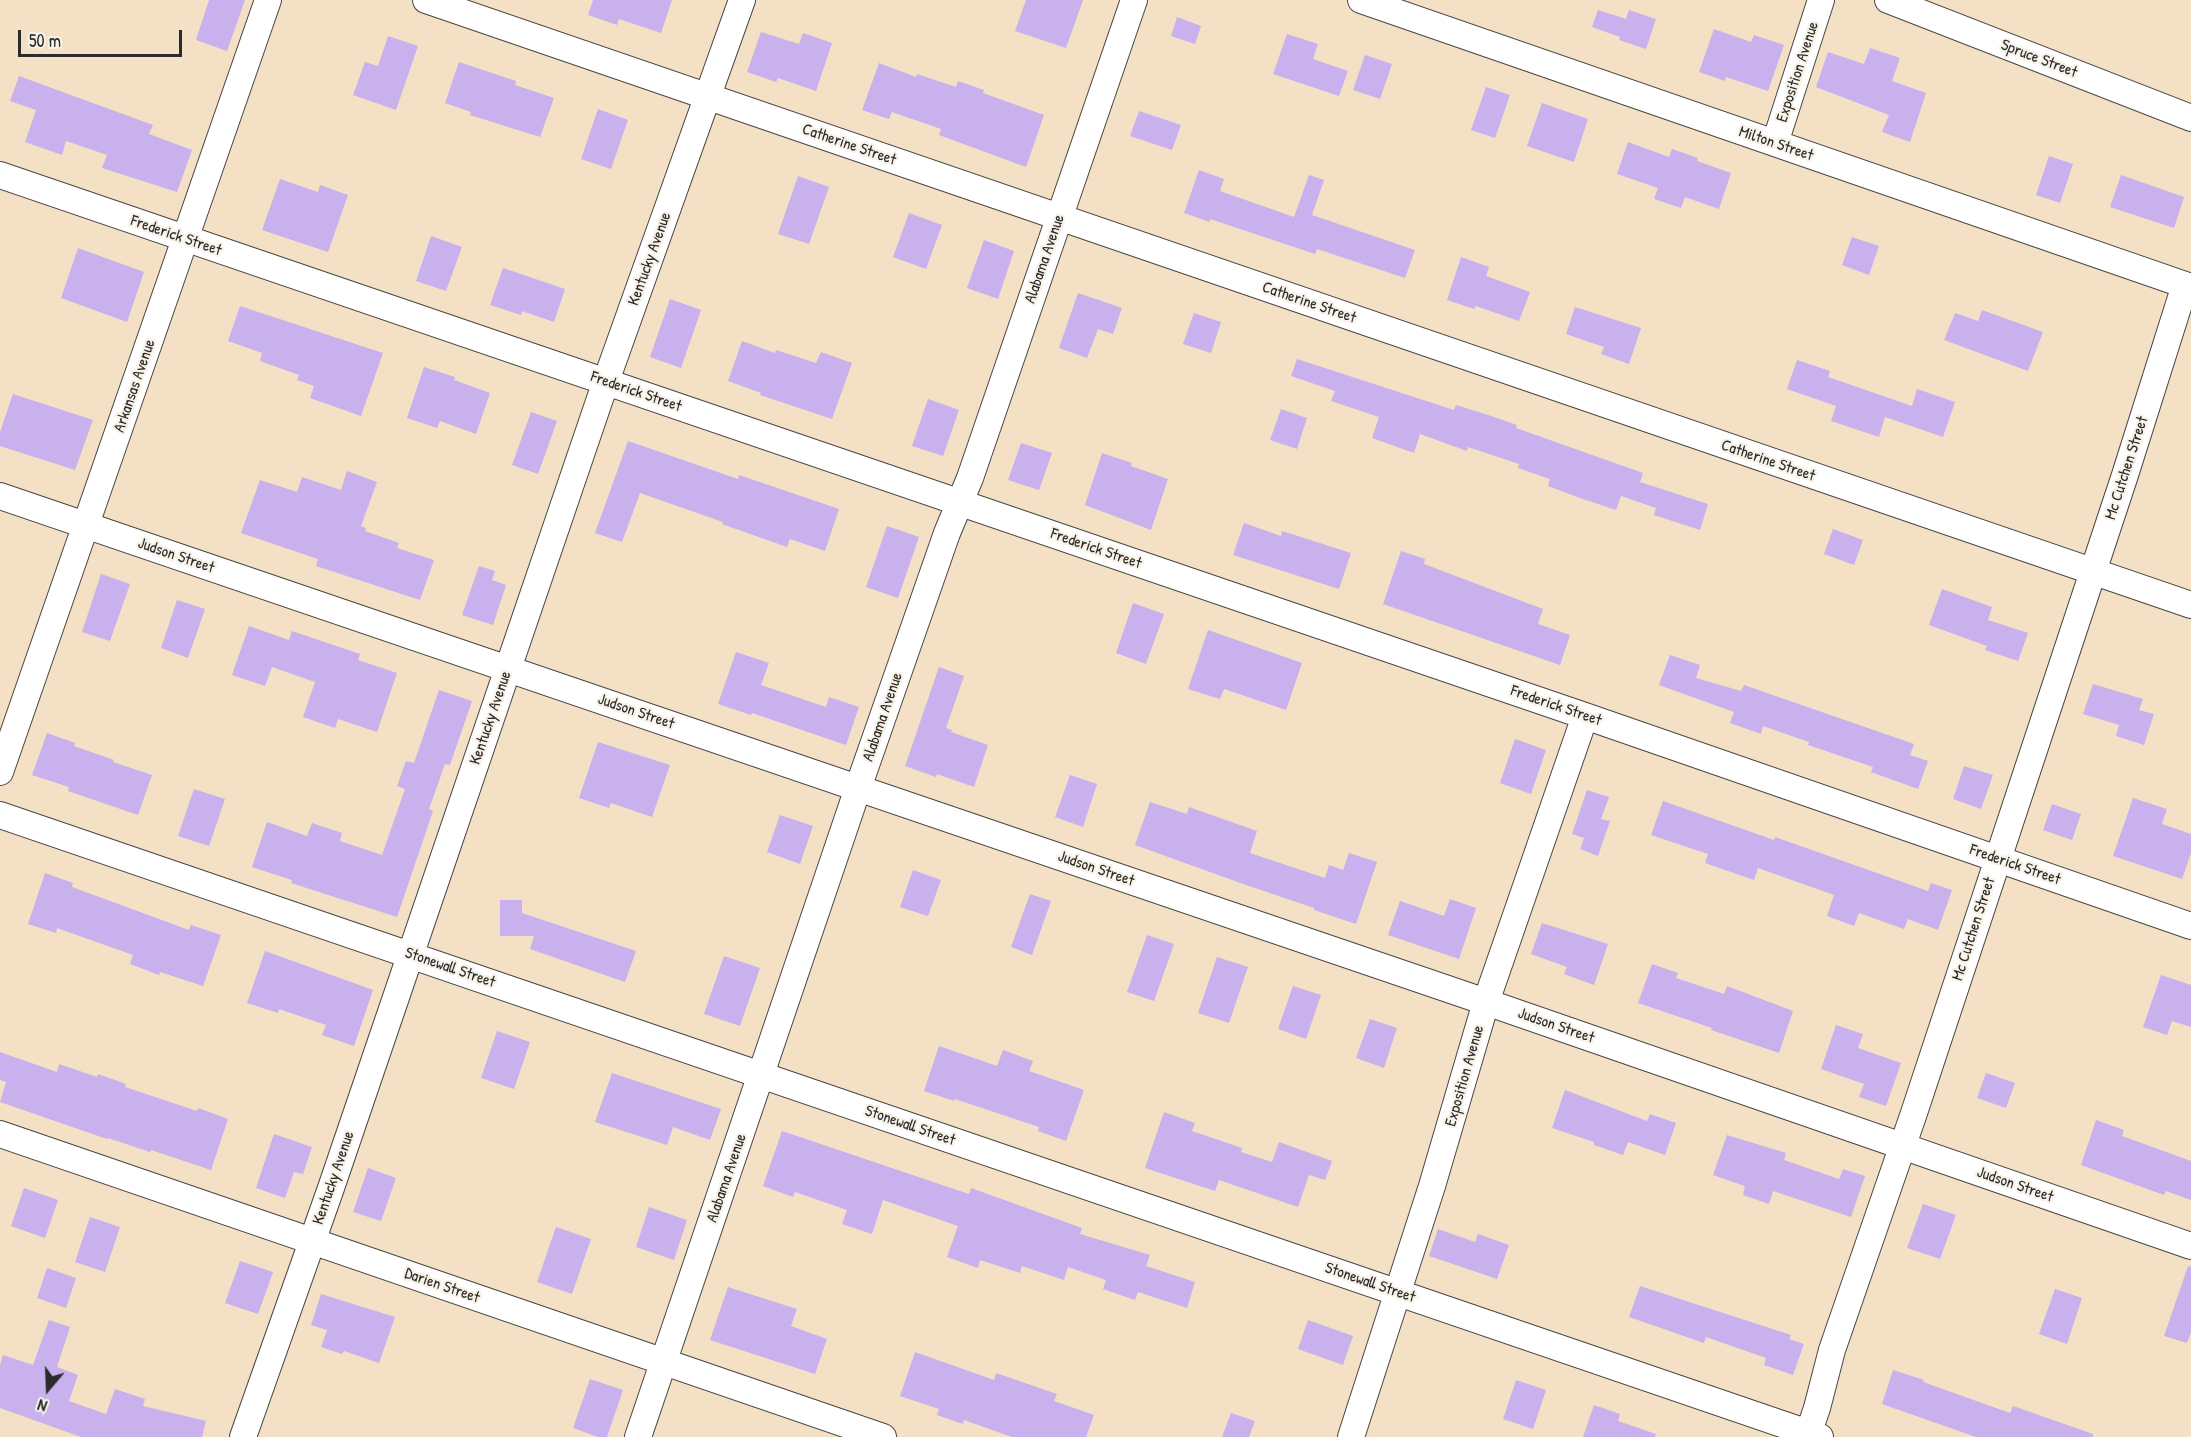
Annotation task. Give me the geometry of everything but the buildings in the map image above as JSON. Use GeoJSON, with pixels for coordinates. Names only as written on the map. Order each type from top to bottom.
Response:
{"type":"FeatureCollection","features":[{"type":"Feature","properties":{"kind":"street","name":"Arkansas Avenue"},"geometry":{"type":"LineString","coordinates":[[0,771],[268,0]]}},
{"type":"Feature","properties":{"kind":"street","name":"Catherine Street"},"geometry":{"type":"LineString","coordinates":[[426,0],[2191,605]]}},
{"type":"Feature","properties":{"kind":"street","name":"Kentucky Avenue"},"geometry":{"type":"LineString","coordinates":[[243,1437],[606,381],[742,0]]}},
{"type":"Feature","properties":{"kind":"street","name":"Alabama Avenue"},"geometry":{"type":"LineString","coordinates":[[638,1437],[858,788],[970,478],[1134,0]]}},
{"type":"Feature","properties":{"kind":"street","name":"Milton Street"},"geometry":{"type":"LineString","coordinates":[[1361,0],[2188,286]]}},
{"type":"Feature","properties":{"kind":"street","name":"Exposition Avenue"},"geometry":{"type":"LineString","coordinates":[[1775,143],[1821,0]]}},
{"type":"Feature","properties":{"kind":"street","name":"Spruce Street"},"geometry":{"type":"LineString","coordinates":[[1888,0],[2191,118]]}},
{"type":"Feature","properties":{"kind":"street","name":"Frederick Street"},"geometry":{"type":"LineString","coordinates":[[0,175],[1585,716],[2191,926]]}},
{"type":"Feature","properties":{"kind":"street","name":"Mc Cutchen Street"},"geometry":{"type":"LineString","coordinates":[[1812,1436],[1832,1350],[2188,286]]}},
{"type":"Feature","properties":{"kind":"street","name":"Judson Street"},"geometry":{"type":"LineString","coordinates":[[0,496],[1486,1002],[2191,1245]]}},
{"type":"Feature","properties":{"kind":"street","name":"Exposition Avenue"},"geometry":{"type":"LineString","coordinates":[[1351,1437],[1432,1186],[1486,1002],[1585,716]]}},
{"type":"Feature","properties":{"kind":"street","name":"Stonewall Street"},"geometry":{"type":"LineString","coordinates":[[0,815],[1812,1436]]}},
{"type":"Feature","properties":{"kind":"street","name":"Darien Street"},"geometry":{"type":"LineString","coordinates":[[0,1134],[883,1437]]}}]}
